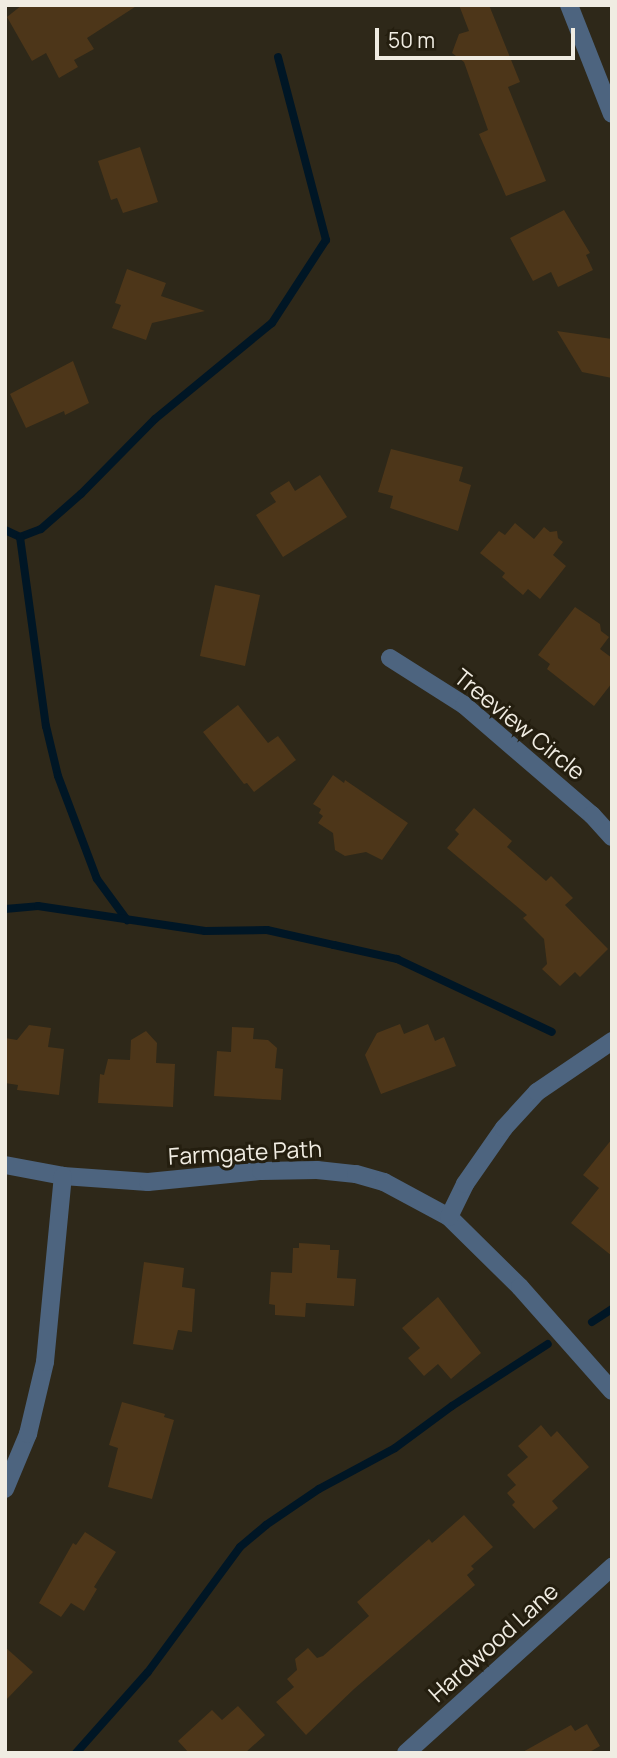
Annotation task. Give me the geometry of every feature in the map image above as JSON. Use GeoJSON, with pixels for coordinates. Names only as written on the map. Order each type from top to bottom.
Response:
{"type":"FeatureCollection","features":[{"type":"Feature","properties":{"kind":"street"},"geometry":{"type":"LineString","coordinates":[[569,5],[612,114]]}},
{"type":"Feature","properties":{"kind":"street","name":"Treeview Circle"},"geometry":{"type":"LineString","coordinates":[[390,658],[464,705],[592,815],[612,837]]}},
{"type":"Feature","properties":{"kind":"street"},"geometry":{"type":"LineString","coordinates":[[449,1217],[465,1184],[504,1128],[537,1092],[612,1041]]}},
{"type":"Feature","properties":{"kind":"street","name":"Farmgate Path"},"geometry":{"type":"LineString","coordinates":[[5,1165],[63,1176],[148,1182],[261,1171],[317,1170],[356,1174],[384,1182],[449,1217],[520,1287],[612,1391]]}},
{"type":"Feature","properties":{"kind":"street"},"geometry":{"type":"LineString","coordinates":[[5,1489],[28,1434],[45,1362],[63,1176]]}},
{"type":"Feature","properties":{"kind":"street","name":"Hardwood Lane"},"geometry":{"type":"LineString","coordinates":[[406,1753],[612,1567]]}},
{"type":"Feature","properties":{"kind":"building"},"geometry":{"type":"Polygon","coordinates":[[[22,5],[138,5],[87,38],[94,49],[74,60],[78,67],[59,78],[46,53],[32,61],[7,17],[22,5]]]}},
{"type":"Feature","properties":{"kind":"building"},"geometry":{"type":"Polygon","coordinates":[[[459,5],[489,5],[520,82],[508,87],[546,181],[506,196],[479,134],[488,130],[464,62],[452,53],[459,34],[469,31],[459,5]]]}},
{"type":"Feature","properties":{"kind":"building"},"geometry":{"type":"Polygon","coordinates":[[[140,147],[158,202],[123,213],[117,198],[111,200],[98,161],[140,147]]]}},
{"type":"Feature","properties":{"kind":"building"},"geometry":{"type":"Polygon","coordinates":[[[564,210],[590,253],[586,255],[593,270],[558,287],[551,272],[533,281],[510,238],[564,210]]]}},
{"type":"Feature","properties":{"kind":"building"},"geometry":{"type":"Polygon","coordinates":[[[127,269],[166,283],[161,296],[205,311],[152,323],[146,340],[112,328],[121,305],[115,303],[127,269]]]}},
{"type":"Feature","properties":{"kind":"building"},"geometry":{"type":"Polygon","coordinates":[[[557,331],[612,339],[612,378],[582,372],[557,331]]]}},
{"type":"Feature","properties":{"kind":"building"},"geometry":{"type":"Polygon","coordinates":[[[73,361],[89,403],[65,415],[64,411],[26,428],[10,394],[73,361]]]}},
{"type":"Feature","properties":{"kind":"building"},"geometry":{"type":"Polygon","coordinates":[[[391,449],[463,467],[459,481],[471,485],[458,531],[390,508],[393,496],[378,492],[391,449]]]}},
{"type":"Feature","properties":{"kind":"building"},"geometry":{"type":"Polygon","coordinates":[[[320,475],[347,517],[283,557],[256,515],[276,502],[270,493],[289,481],[295,491],[320,475]]]}},
{"type":"Feature","properties":{"kind":"building"},"geometry":{"type":"Polygon","coordinates":[[[515,523],[534,539],[544,527],[550,532],[557,531],[558,538],[563,542],[553,555],[566,566],[540,599],[528,589],[523,595],[502,577],[505,573],[480,553],[499,531],[505,535],[515,523]]]}},
{"type":"Feature","properties":{"kind":"building"},"geometry":{"type":"Polygon","coordinates":[[[215,585],[260,595],[245,666],[200,656],[215,585]]]}},
{"type":"Feature","properties":{"kind":"building"},"geometry":{"type":"Polygon","coordinates":[[[575,607],[600,624],[601,631],[609,637],[600,649],[612,658],[612,683],[594,706],[547,669],[550,664],[538,655],[575,607]]]}},
{"type":"Feature","properties":{"kind":"building"},"geometry":{"type":"Polygon","coordinates":[[[238,705],[268,743],[278,736],[296,760],[254,792],[247,783],[244,784],[203,732],[238,705]]]}},
{"type":"Feature","properties":{"kind":"building"},"geometry":{"type":"Polygon","coordinates":[[[333,775],[344,783],[345,780],[408,823],[382,860],[366,852],[345,856],[335,850],[333,833],[318,823],[323,816],[319,813],[321,809],[313,804],[333,775]]]}},
{"type":"Feature","properties":{"kind":"building"},"geometry":{"type":"Polygon","coordinates":[[[474,808],[512,841],[507,847],[546,881],[551,876],[573,898],[565,905],[608,949],[580,977],[575,972],[560,986],[542,969],[547,964],[544,939],[523,918],[527,915],[447,848],[459,834],[455,830],[474,808]]]}},
{"type":"Feature","properties":{"kind":"building"},"geometry":{"type":"Polygon","coordinates":[[[400,1024],[404,1034],[428,1024],[435,1041],[444,1037],[456,1066],[381,1094],[365,1055],[377,1033],[400,1024]]]}},
{"type":"Feature","properties":{"kind":"building"},"geometry":{"type":"Polygon","coordinates":[[[29,1025],[51,1028],[48,1047],[64,1049],[59,1095],[17,1090],[18,1085],[5,1083],[5,1038],[17,1040],[29,1025]]]}},
{"type":"Feature","properties":{"kind":"building"},"geometry":{"type":"Polygon","coordinates":[[[232,1027],[254,1028],[253,1039],[268,1040],[277,1048],[275,1068],[283,1069],[281,1100],[214,1096],[217,1051],[231,1052],[232,1027]]]}},
{"type":"Feature","properties":{"kind":"building"},"geometry":{"type":"Polygon","coordinates":[[[146,1031],[157,1043],[156,1063],[175,1064],[173,1107],[98,1103],[100,1074],[104,1075],[108,1059],[130,1060],[131,1040],[146,1031]]]}},
{"type":"Feature","properties":{"kind":"building"},"geometry":{"type":"Polygon","coordinates":[[[612,1139],[612,1256],[571,1223],[599,1188],[583,1175],[612,1139]]]}},
{"type":"Feature","properties":{"kind":"building"},"geometry":{"type":"Polygon","coordinates":[[[299,1243],[330,1245],[330,1250],[339,1250],[337,1278],[356,1279],[354,1306],[306,1303],[305,1317],[275,1315],[275,1305],[269,1304],[271,1272],[292,1273],[293,1248],[299,1248],[299,1243]]]}},
{"type":"Feature","properties":{"kind":"building"},"geometry":{"type":"Polygon","coordinates":[[[144,1262],[184,1268],[182,1287],[195,1289],[192,1332],[178,1330],[173,1350],[133,1344],[144,1262]]]}},
{"type":"Feature","properties":{"kind":"building"},"geometry":{"type":"Polygon","coordinates":[[[438,1297],[481,1353],[451,1379],[438,1364],[424,1376],[408,1358],[420,1348],[402,1328],[438,1297]]]}},
{"type":"Feature","properties":{"kind":"building"},"geometry":{"type":"Polygon","coordinates":[[[122,1402],[165,1414],[164,1417],[174,1420],[152,1499],[108,1487],[118,1448],[109,1445],[122,1402]]]}},
{"type":"Feature","properties":{"kind":"building"},"geometry":{"type":"Polygon","coordinates":[[[541,1425],[551,1437],[557,1431],[589,1467],[552,1501],[558,1508],[534,1529],[512,1505],[515,1502],[507,1493],[516,1485],[507,1475],[528,1457],[518,1446],[541,1425]]]}},
{"type":"Feature","properties":{"kind":"building"},"geometry":{"type":"Polygon","coordinates":[[[464,1515],[493,1547],[471,1566],[474,1569],[467,1575],[475,1585],[354,1689],[306,1735],[276,1702],[294,1687],[287,1679],[297,1670],[295,1659],[308,1648],[317,1658],[323,1656],[369,1616],[357,1602],[429,1539],[432,1543],[464,1515]]]}},
{"type":"Feature","properties":{"kind":"building"},"geometry":{"type":"Polygon","coordinates":[[[85,1532],[116,1552],[94,1587],[97,1589],[84,1611],[71,1603],[61,1617],[39,1603],[73,1543],[76,1545],[85,1532]]]}},
{"type":"Feature","properties":{"kind":"building"},"geometry":{"type":"Polygon","coordinates":[[[5,1647],[33,1672],[5,1701],[5,1647]]]}},
{"type":"Feature","properties":{"kind":"building"},"geometry":{"type":"Polygon","coordinates":[[[238,1706],[265,1735],[245,1753],[189,1753],[178,1741],[212,1710],[222,1720],[238,1706]]]}},
{"type":"Feature","properties":{"kind":"building"},"geometry":{"type":"Polygon","coordinates":[[[587,1724],[600,1746],[588,1753],[521,1753],[571,1725],[575,1731],[587,1724]]]}},
{"type":"Feature","properties":{"kind":"waterway"},"geometry":{"type":"LineString","coordinates":[[5,530],[20,537],[41,529],[81,494],[155,419],[272,323],[326,240],[278,57]]}},
{"type":"Feature","properties":{"kind":"waterway"},"geometry":{"type":"LineString","coordinates":[[20,537],[46,726],[58,776],[97,879],[127,920]]}},
{"type":"Feature","properties":{"kind":"waterway"},"geometry":{"type":"LineString","coordinates":[[5,909],[38,906],[205,931],[267,930],[397,959],[552,1032]]}},
{"type":"Feature","properties":{"kind":"waterway"},"geometry":{"type":"LineString","coordinates":[[592,1322],[612,1309]]}},
{"type":"Feature","properties":{"kind":"waterway"},"geometry":{"type":"LineString","coordinates":[[76,1753],[148,1672],[240,1547],[266,1525],[319,1489],[395,1448],[452,1406],[548,1344]]}}]}
